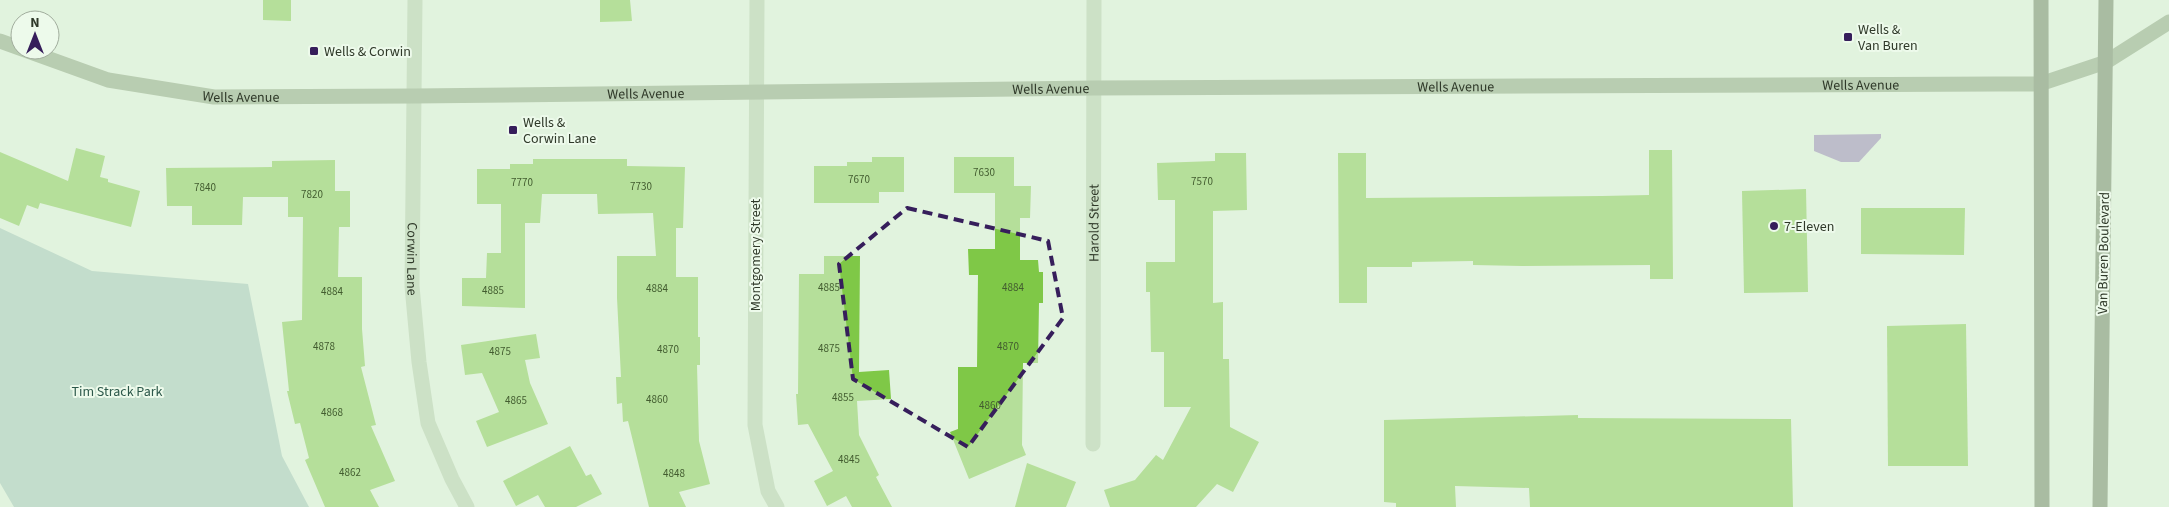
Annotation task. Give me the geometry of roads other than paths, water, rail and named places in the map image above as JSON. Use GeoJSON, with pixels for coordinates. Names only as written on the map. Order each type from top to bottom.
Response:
{"type":"FeatureCollection","features":[{"type":"Feature","properties":{"kind":"main road"},"geometry":{"type":"LineString","coordinates":[[2041,0],[2042,507]]}},
{"type":"Feature","properties":{"kind":"main road","name":"Van Buren Boulevard"},"geometry":{"type":"LineString","coordinates":[[2100,507],[2106,0]]}},
{"type":"Feature","properties":{"kind":"main road","name":"Wells Avenue"},"geometry":{"type":"LineString","coordinates":[[0,41],[108,80],[214,97],[756,93],[1093,88],[2040,84],[2106,62],[2169,22]]}},
{"type":"Feature","properties":{"kind":"street","name":"Corwin Lane"},"geometry":{"type":"LineString","coordinates":[[415,0],[412,286],[419,362],[428,423],[467,507]]}},
{"type":"Feature","properties":{"kind":"street","name":"Montgomery Street"},"geometry":{"type":"LineString","coordinates":[[756,0],[755,425],[768,491],[777,507]]}},
{"type":"Feature","properties":{"kind":"street","name":"Harold Street"},"geometry":{"type":"LineString","coordinates":[[1093,444],[1094,0]]}},
{"type":"Feature","properties":{"kind":"place","name":"Wells & Van Buren"},"geometry":{"type":"Point","coordinates":[1848,37]}},
{"type":"Feature","properties":{"kind":"place","name":"Wells & Corwin"},"geometry":{"type":"Point","coordinates":[314,51]}},
{"type":"Feature","properties":{"kind":"place","name":"Wells & Corwin Lane"},"geometry":{"type":"Point","coordinates":[513,130]}},
{"type":"Feature","properties":{"kind":"place","name":"7-Eleven"},"geometry":{"type":"Point","coordinates":[1774,226]}},
{"type":"Feature","properties":{"kind":"park label","name":"Tim Strack Park"},"geometry":{"type":"Point","coordinates":[117,391]}}]}
